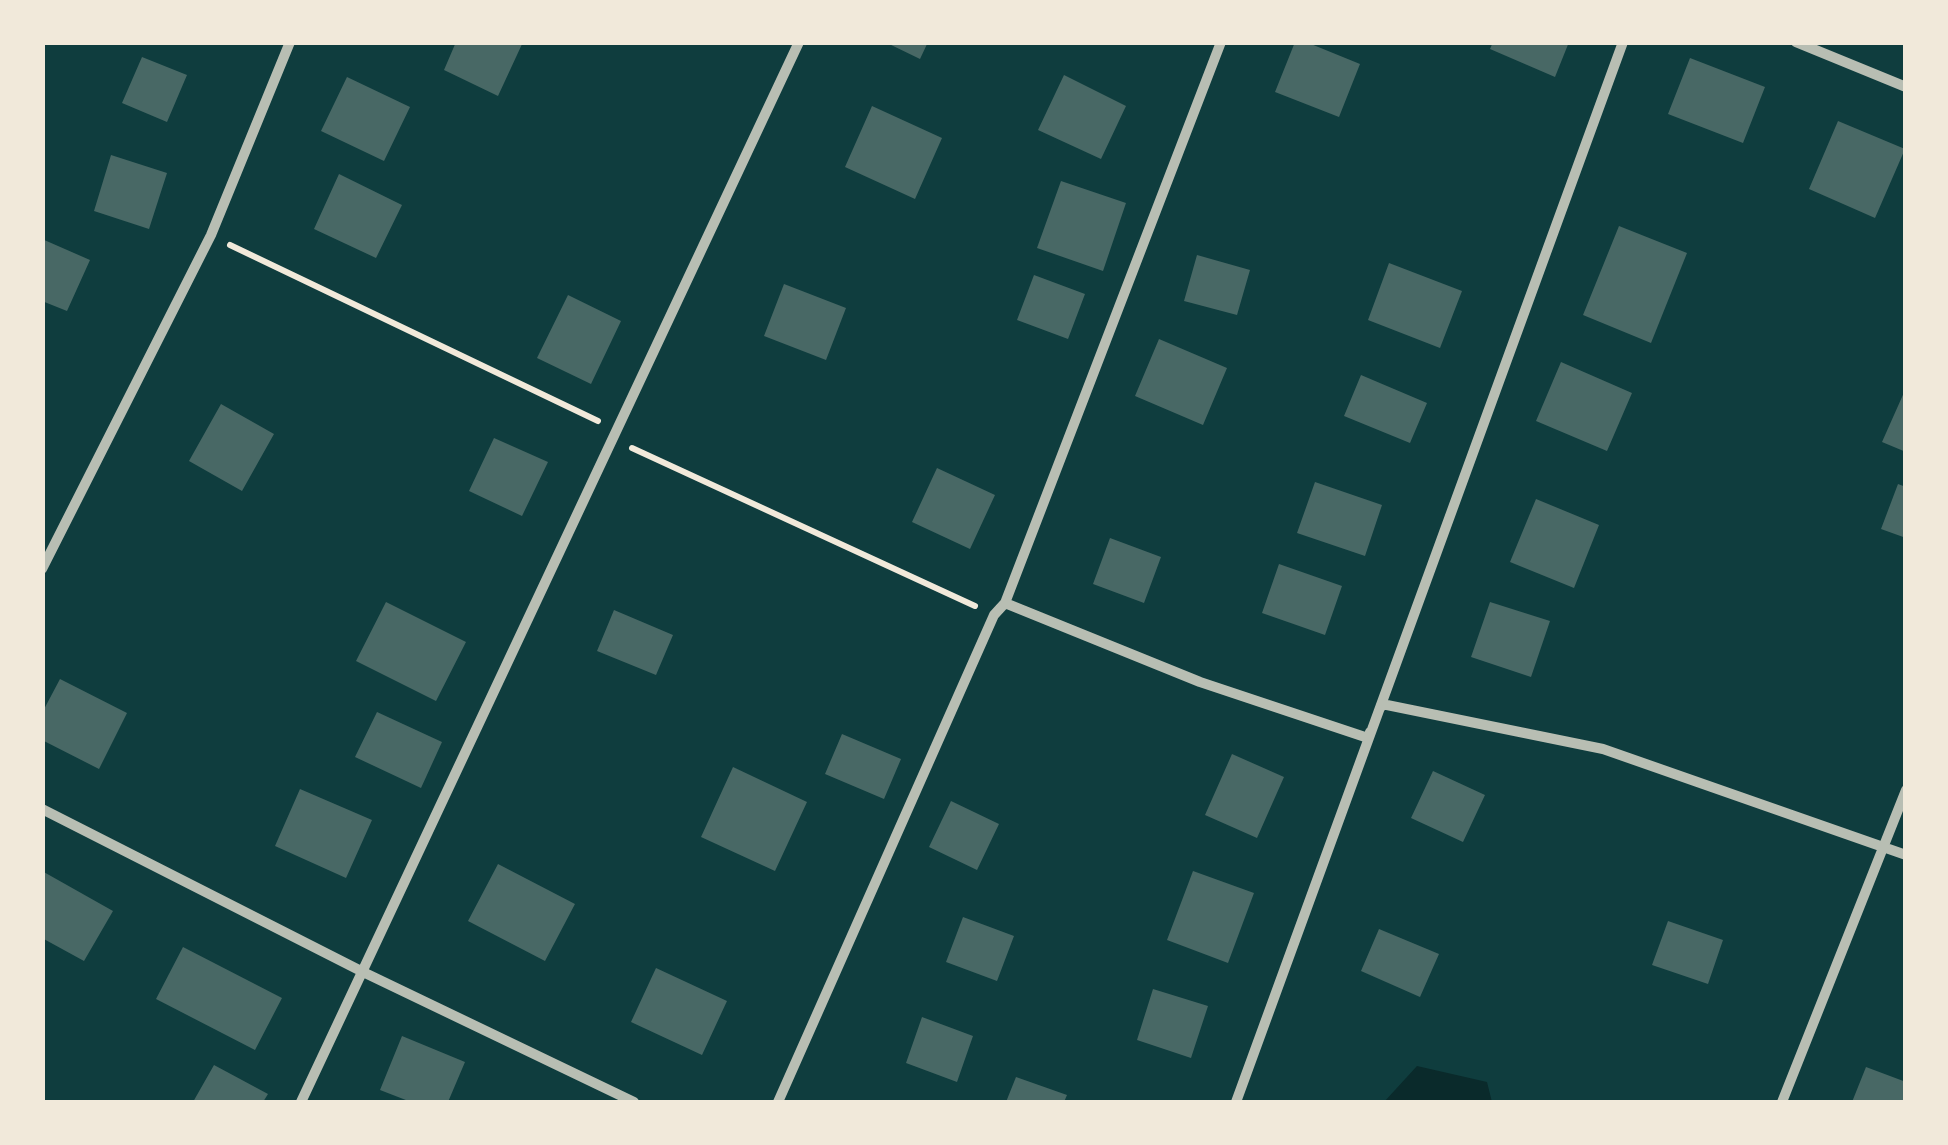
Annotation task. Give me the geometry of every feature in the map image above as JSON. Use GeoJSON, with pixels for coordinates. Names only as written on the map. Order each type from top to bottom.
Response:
{"type":"FeatureCollection","features":[{"type":"Feature","properties":{"kind":"street"},"geometry":{"type":"LineString","coordinates":[[42,569],[210,236],[290,42]]}},
{"type":"Feature","properties":{"kind":"street"},"geometry":{"type":"LineString","coordinates":[[301,1102],[799,42]]}},
{"type":"Feature","properties":{"kind":"street"},"geometry":{"type":"LineString","coordinates":[[778,1102],[994,615],[1004,603],[1221,42]]}},
{"type":"Feature","properties":{"kind":"street"},"geometry":{"type":"LineString","coordinates":[[1236,1102],[1623,42]]}},
{"type":"Feature","properties":{"kind":"street"},"geometry":{"type":"LineString","coordinates":[[1796,42],[1906,87]]}},
{"type":"Feature","properties":{"kind":"street"},"geometry":{"type":"LineString","coordinates":[[1004,603],[1200,682],[1368,738]]}},
{"type":"Feature","properties":{"kind":"street"},"geometry":{"type":"LineString","coordinates":[[1382,704],[1603,749],[1906,855]]}},
{"type":"Feature","properties":{"kind":"street"},"geometry":{"type":"LineString","coordinates":[[1782,1102],[1906,790]]}},
{"type":"Feature","properties":{"kind":"street"},"geometry":{"type":"LineString","coordinates":[[42,808],[363,972],[634,1102]]}},
{"type":"Feature","properties":{"kind":"path"},"geometry":{"type":"LineString","coordinates":[[210,236],[994,615]]}},
{"type":"Feature","properties":{"kind":"water"},"geometry":{"type":"Polygon","coordinates":[[[1417,1066],[1487,1082],[1492,1102],[1384,1102],[1417,1066]]]}},
{"type":"Feature","properties":{"kind":"building"},"geometry":{"type":"Polygon","coordinates":[[[456,42],[523,42],[498,96],[444,70],[456,42]]]}},
{"type":"Feature","properties":{"kind":"building"},"geometry":{"type":"Polygon","coordinates":[[[885,42],[928,42],[920,59],[885,42]]]}},
{"type":"Feature","properties":{"kind":"building"},"geometry":{"type":"Polygon","coordinates":[[[1295,42],[1306,42],[1360,64],[1339,117],[1275,92],[1295,42]]]}},
{"type":"Feature","properties":{"kind":"building"},"geometry":{"type":"Polygon","coordinates":[[[1493,42],[1569,42],[1555,77],[1490,49],[1493,42]]]}},
{"type":"Feature","properties":{"kind":"building"},"geometry":{"type":"Polygon","coordinates":[[[142,57],[187,75],[167,122],[122,103],[142,57]]]}},
{"type":"Feature","properties":{"kind":"building"},"geometry":{"type":"Polygon","coordinates":[[[1690,58],[1765,87],[1743,143],[1668,114],[1690,58]]]}},
{"type":"Feature","properties":{"kind":"building"},"geometry":{"type":"Polygon","coordinates":[[[1064,75],[1126,106],[1101,159],[1038,130],[1064,75]]]}},
{"type":"Feature","properties":{"kind":"building"},"geometry":{"type":"Polygon","coordinates":[[[347,77],[410,107],[384,161],[321,131],[347,77]]]}},
{"type":"Feature","properties":{"kind":"building"},"geometry":{"type":"Polygon","coordinates":[[[872,106],[942,138],[915,199],[845,167],[872,106]]]}},
{"type":"Feature","properties":{"kind":"building"},"geometry":{"type":"Polygon","coordinates":[[[1838,121],[1905,149],[1875,218],[1809,189],[1838,121]]]}},
{"type":"Feature","properties":{"kind":"building"},"geometry":{"type":"Polygon","coordinates":[[[111,155],[167,173],[149,229],[94,211],[111,155]]]}},
{"type":"Feature","properties":{"kind":"building"},"geometry":{"type":"Polygon","coordinates":[[[339,174],[402,205],[376,258],[314,229],[339,174]]]}},
{"type":"Feature","properties":{"kind":"building"},"geometry":{"type":"Polygon","coordinates":[[[1061,181],[1126,203],[1103,271],[1037,248],[1061,181]]]}},
{"type":"Feature","properties":{"kind":"building"},"geometry":{"type":"Polygon","coordinates":[[[1619,226],[1687,253],[1651,343],[1583,315],[1619,226]]]}},
{"type":"Feature","properties":{"kind":"building"},"geometry":{"type":"Polygon","coordinates":[[[42,239],[90,260],[67,311],[42,301],[42,239]]]}},
{"type":"Feature","properties":{"kind":"building"},"geometry":{"type":"Polygon","coordinates":[[[1197,255],[1250,270],[1237,315],[1184,301],[1197,255]]]}},
{"type":"Feature","properties":{"kind":"building"},"geometry":{"type":"Polygon","coordinates":[[[1389,263],[1462,291],[1440,348],[1368,320],[1389,263]]]}},
{"type":"Feature","properties":{"kind":"building"},"geometry":{"type":"Polygon","coordinates":[[[1034,275],[1085,294],[1068,339],[1017,320],[1034,275]]]}},
{"type":"Feature","properties":{"kind":"building"},"geometry":{"type":"Polygon","coordinates":[[[784,284],[846,308],[826,360],[764,336],[784,284]]]}},
{"type":"Feature","properties":{"kind":"building"},"geometry":{"type":"Polygon","coordinates":[[[568,295],[621,321],[591,384],[537,358],[568,295]]]}},
{"type":"Feature","properties":{"kind":"building"},"geometry":{"type":"Polygon","coordinates":[[[1159,339],[1227,368],[1203,425],[1135,396],[1159,339]]]}},
{"type":"Feature","properties":{"kind":"building"},"geometry":{"type":"Polygon","coordinates":[[[1561,362],[1632,393],[1607,451],[1536,421],[1561,362]]]}},
{"type":"Feature","properties":{"kind":"building"},"geometry":{"type":"Polygon","coordinates":[[[1361,375],[1427,403],[1410,443],[1344,416],[1361,375]]]}},
{"type":"Feature","properties":{"kind":"building"},"geometry":{"type":"Polygon","coordinates":[[[1906,388],[1906,452],[1882,442],[1906,388]]]}},
{"type":"Feature","properties":{"kind":"building"},"geometry":{"type":"Polygon","coordinates":[[[221,404],[274,434],[242,491],[189,461],[221,404]]]}},
{"type":"Feature","properties":{"kind":"building"},"geometry":{"type":"Polygon","coordinates":[[[494,438],[548,462],[522,516],[469,491],[494,438]]]}},
{"type":"Feature","properties":{"kind":"building"},"geometry":{"type":"Polygon","coordinates":[[[937,468],[995,495],[970,549],[912,522],[937,468]]]}},
{"type":"Feature","properties":{"kind":"building"},"geometry":{"type":"Polygon","coordinates":[[[1315,482],[1382,505],[1365,556],[1297,533],[1315,482]]]}},
{"type":"Feature","properties":{"kind":"building"},"geometry":{"type":"Polygon","coordinates":[[[1898,484],[1906,487],[1906,538],[1881,529],[1898,484]]]}},
{"type":"Feature","properties":{"kind":"building"},"geometry":{"type":"Polygon","coordinates":[[[1536,499],[1599,525],[1574,588],[1510,562],[1536,499]]]}},
{"type":"Feature","properties":{"kind":"building"},"geometry":{"type":"Polygon","coordinates":[[[1110,538],[1161,557],[1144,603],[1093,584],[1110,538]]]}},
{"type":"Feature","properties":{"kind":"building"},"geometry":{"type":"Polygon","coordinates":[[[1279,564],[1342,586],[1325,635],[1262,613],[1279,564]]]}},
{"type":"Feature","properties":{"kind":"building"},"geometry":{"type":"Polygon","coordinates":[[[386,602],[466,642],[436,701],[356,661],[386,602]]]}},
{"type":"Feature","properties":{"kind":"building"},"geometry":{"type":"Polygon","coordinates":[[[1490,602],[1550,621],[1531,677],[1471,657],[1490,602]]]}},
{"type":"Feature","properties":{"kind":"building"},"geometry":{"type":"Polygon","coordinates":[[[614,610],[673,635],[656,675],[597,651],[614,610]]]}},
{"type":"Feature","properties":{"kind":"building"},"geometry":{"type":"Polygon","coordinates":[[[60,679],[127,713],[99,769],[42,740],[42,713],[60,679]]]}},
{"type":"Feature","properties":{"kind":"building"},"geometry":{"type":"Polygon","coordinates":[[[377,712],[442,742],[421,788],[355,757],[377,712]]]}},
{"type":"Feature","properties":{"kind":"building"},"geometry":{"type":"Polygon","coordinates":[[[842,734],[901,759],[884,799],[825,774],[842,734]]]}},
{"type":"Feature","properties":{"kind":"building"},"geometry":{"type":"Polygon","coordinates":[[[1232,754],[1284,777],[1257,838],[1205,815],[1232,754]]]}},
{"type":"Feature","properties":{"kind":"building"},"geometry":{"type":"Polygon","coordinates":[[[733,767],[807,802],[775,871],[701,837],[733,767]]]}},
{"type":"Feature","properties":{"kind":"building"},"geometry":{"type":"Polygon","coordinates":[[[1433,771],[1485,795],[1463,842],[1411,818],[1433,771]]]}},
{"type":"Feature","properties":{"kind":"building"},"geometry":{"type":"Polygon","coordinates":[[[300,789],[372,820],[346,878],[275,846],[300,789]]]}},
{"type":"Feature","properties":{"kind":"building"},"geometry":{"type":"Polygon","coordinates":[[[951,801],[999,824],[977,870],[929,847],[951,801]]]}},
{"type":"Feature","properties":{"kind":"building"},"geometry":{"type":"Polygon","coordinates":[[[498,864],[575,904],[545,961],[468,921],[498,864]]]}},
{"type":"Feature","properties":{"kind":"building"},"geometry":{"type":"Polygon","coordinates":[[[42,871],[113,911],[84,961],[42,938],[42,871]]]}},
{"type":"Feature","properties":{"kind":"building"},"geometry":{"type":"Polygon","coordinates":[[[1193,871],[1254,893],[1228,963],[1167,940],[1193,871]]]}},
{"type":"Feature","properties":{"kind":"building"},"geometry":{"type":"Polygon","coordinates":[[[963,917],[1014,936],[997,981],[946,962],[963,917]]]}},
{"type":"Feature","properties":{"kind":"building"},"geometry":{"type":"Polygon","coordinates":[[[1668,921],[1723,940],[1708,984],[1652,965],[1668,921]]]}},
{"type":"Feature","properties":{"kind":"building"},"geometry":{"type":"Polygon","coordinates":[[[1379,929],[1439,954],[1420,997],[1361,971],[1379,929]]]}},
{"type":"Feature","properties":{"kind":"building"},"geometry":{"type":"Polygon","coordinates":[[[183,947],[282,998],[255,1050],[156,999],[183,947]]]}},
{"type":"Feature","properties":{"kind":"building"},"geometry":{"type":"Polygon","coordinates":[[[656,968],[727,1001],[702,1055],[631,1022],[656,968]]]}},
{"type":"Feature","properties":{"kind":"building"},"geometry":{"type":"Polygon","coordinates":[[[1153,989],[1208,1006],[1191,1058],[1137,1040],[1153,989]]]}},
{"type":"Feature","properties":{"kind":"building"},"geometry":{"type":"Polygon","coordinates":[[[922,1017],[973,1036],[957,1082],[906,1063],[922,1017]]]}},
{"type":"Feature","properties":{"kind":"building"},"geometry":{"type":"Polygon","coordinates":[[[402,1036],[465,1062],[448,1102],[411,1102],[380,1090],[402,1036]]]}},
{"type":"Feature","properties":{"kind":"building"},"geometry":{"type":"Polygon","coordinates":[[[214,1065],[268,1094],[263,1102],[193,1102],[214,1065]]]}},
{"type":"Feature","properties":{"kind":"building"},"geometry":{"type":"Polygon","coordinates":[[[1866,1067],[1906,1082],[1906,1102],[1852,1102],[1866,1067]]]}},
{"type":"Feature","properties":{"kind":"building"},"geometry":{"type":"Polygon","coordinates":[[[1016,1077],[1067,1095],[1064,1102],[1006,1102],[1016,1077]]]}}]}
